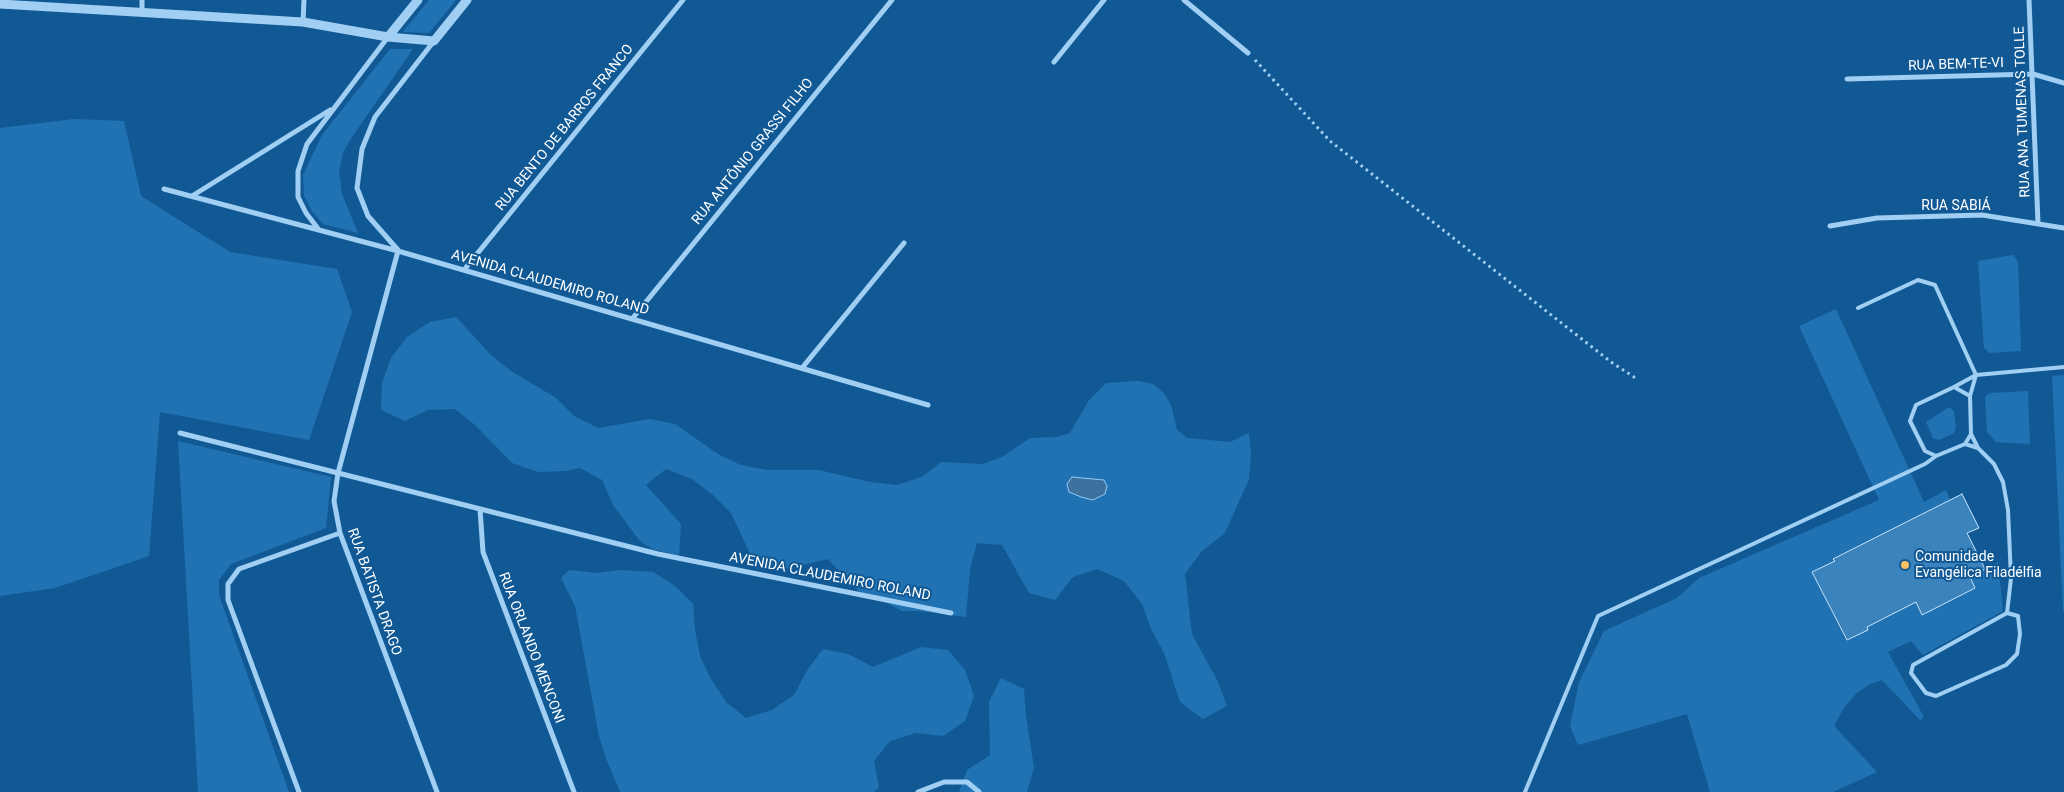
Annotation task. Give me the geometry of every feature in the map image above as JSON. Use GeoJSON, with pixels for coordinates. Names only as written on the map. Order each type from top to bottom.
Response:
{"type":"FeatureCollection","features":[{"type":"Feature","properties":{"kind":"street"},"geometry":{"type":"LineString","coordinates":[[142,0],[142,12]]}},
{"type":"Feature","properties":{"kind":"street"},"geometry":{"type":"LineString","coordinates":[[304,0],[304,22]]}},
{"type":"Feature","properties":{"kind":"street"},"geometry":{"type":"LineString","coordinates":[[319,230],[306,213],[298,197],[298,171],[306,144],[418,0]]}},
{"type":"Feature","properties":{"kind":"street"},"geometry":{"type":"LineString","coordinates":[[398,251],[368,216],[357,188],[362,149],[375,117],[467,0]]}},
{"type":"Feature","properties":{"kind":"street","name":"RUA BENTO DE BARROS FRANCO"},"geometry":{"type":"LineString","coordinates":[[464,270],[683,0]]}},
{"type":"Feature","properties":{"kind":"street","name":"RUA ANTÔNIO GRASSI FILHO"},"geometry":{"type":"LineString","coordinates":[[632,319],[892,0]]}},
{"type":"Feature","properties":{"kind":"street"},"geometry":{"type":"LineString","coordinates":[[1054,62],[1104,0]]}},
{"type":"Feature","properties":{"kind":"street"},"geometry":{"type":"LineString","coordinates":[[1184,0],[1248,53]]}},
{"type":"Feature","properties":{"kind":"street","name":"RUA ANA TUMENAS TOLLE"},"geometry":{"type":"LineString","coordinates":[[2030,0],[2038,223]]}},
{"type":"Feature","properties":{"kind":"street"},"geometry":{"type":"LineString","coordinates":[[0,4],[304,22],[388,37],[434,41]]}},
{"type":"Feature","properties":{"kind":"street","name":"RUA BEM-TE-VI"},"geometry":{"type":"LineString","coordinates":[[1847,79],[2032,74],[2064,83]]}},
{"type":"Feature","properties":{"kind":"street"},"geometry":{"type":"LineString","coordinates":[[192,196],[333,109]]}},
{"type":"Feature","properties":{"kind":"street","name":"AVENIDA CLAUDEMIRO ROLAND"},"geometry":{"type":"LineString","coordinates":[[164,188],[398,251],[928,405]]}},
{"type":"Feature","properties":{"kind":"street","name":"RUA SABIÁ"},"geometry":{"type":"LineString","coordinates":[[1830,226],[1878,218],[1982,215],[2064,228]]}},
{"type":"Feature","properties":{"kind":"street"},"geometry":{"type":"LineString","coordinates":[[802,368],[904,243]]}},
{"type":"Feature","properties":{"kind":"street","name":"RUA BATISTA DRAGO"},"geometry":{"type":"LineString","coordinates":[[398,251],[338,473],[334,501],[340,533],[437,792]]}},
{"type":"Feature","properties":{"kind":"street","name":"AVENIDA CLAUDEMIRO ROLAND"},"geometry":{"type":"LineString","coordinates":[[180,433],[658,554],[951,613]]}},
{"type":"Feature","properties":{"kind":"street","name":"RUA ORLANDO MENCONI"},"geometry":{"type":"LineString","coordinates":[[480,509],[483,552],[574,792]]}},
{"type":"Feature","properties":{"kind":"street"},"geometry":{"type":"LineString","coordinates":[[299,792],[228,600],[228,584],[239,569],[340,533]]}},
{"type":"Feature","properties":{"kind":"street"},"geometry":{"type":"LineString","coordinates":[[918,792],[944,782],[967,782],[979,792]]}},
{"type":"Feature","properties":{"kind":"lane"},"geometry":{"type":"LineString","coordinates":[[1858,308],[1918,280],[1934,285],[1976,375],[1970,396],[1972,434],[1978,448],[1994,464],[2003,482],[2008,510],[2011,578],[2007,613]]}},
{"type":"Feature","properties":{"kind":"lane"},"geometry":{"type":"LineString","coordinates":[[1925,464],[1924,451],[1910,421],[1916,405],[1976,375],[2064,367]]}},
{"type":"Feature","properties":{"kind":"lane"},"geometry":{"type":"LineString","coordinates":[[1954,387],[1970,396]]}},
{"type":"Feature","properties":{"kind":"lane"},"geometry":{"type":"LineString","coordinates":[[1524,792],[1598,616],[1925,464],[1936,456],[1964,444],[1972,434]]}},
{"type":"Feature","properties":{"kind":"lane"},"geometry":{"type":"LineString","coordinates":[[1964,444],[1978,448]]}},
{"type":"Feature","properties":{"kind":"lane"},"geometry":{"type":"LineString","coordinates":[[1924,451],[1936,456]]}},
{"type":"Feature","properties":{"kind":"lane"},"geometry":{"type":"LineString","coordinates":[[2007,613],[2018,616],[2020,634],[2017,654],[2006,665],[1936,696],[1926,693],[1911,673],[1914,665],[2007,613]]}},
{"type":"Feature","properties":{"kind":"path"},"geometry":{"type":"LineString","coordinates":[[1248,53],[1330,141],[1611,362],[1637,379]]}},
{"type":"Feature","properties":{"kind":"shaded area"},"geometry":{"type":"Polygon","coordinates":[[[429,0],[456,0],[429,33],[403,32],[429,0]]]}},
{"type":"Feature","properties":{"kind":"shaded area"},"geometry":{"type":"Polygon","coordinates":[[[390,49],[413,49],[350,140],[343,153],[339,171],[342,194],[358,233],[323,224],[312,211],[304,196],[303,175],[322,135],[390,49]]]}},
{"type":"Feature","properties":{"kind":"shaded area"},"geometry":{"type":"Polygon","coordinates":[[[74,119],[124,121],[141,196],[230,252],[337,269],[352,312],[309,440],[160,412],[149,556],[55,588],[0,596],[0,128],[74,119]]]}},
{"type":"Feature","properties":{"kind":"shaded area"},"geometry":{"type":"Polygon","coordinates":[[[2013,255],[2018,262],[2021,351],[1990,353],[1984,348],[1978,261],[2013,255]]]}},
{"type":"Feature","properties":{"kind":"shaded area"},"geometry":{"type":"Polygon","coordinates":[[[1836,309],[1924,502],[1946,490],[1950,500],[1834,558],[1835,561],[1812,572],[1846,640],[1868,630],[1867,627],[1916,602],[1922,615],[1975,588],[1970,577],[1998,562],[2003,611],[1923,655],[1911,641],[1888,652],[1924,717],[1920,720],[1882,680],[1870,684],[1857,693],[1845,706],[1834,726],[1877,772],[1833,792],[1710,792],[1687,714],[1578,745],[1570,726],[1579,682],[1604,631],[1677,598],[1699,578],[1879,500],[1799,326],[1836,309]]]}},
{"type":"Feature","properties":{"kind":"shaded area"},"geometry":{"type":"Polygon","coordinates":[[[456,317],[491,355],[511,371],[556,398],[574,416],[598,428],[650,419],[675,424],[718,454],[741,465],[766,470],[819,470],[870,482],[897,485],[922,477],[941,462],[983,464],[1002,457],[1030,438],[1057,437],[1070,433],[1089,400],[1106,383],[1138,381],[1153,384],[1165,394],[1172,408],[1177,430],[1187,438],[1230,442],[1249,433],[1251,453],[1249,479],[1225,533],[1202,551],[1185,574],[1192,634],[1218,682],[1227,706],[1203,719],[1180,702],[1164,653],[1151,629],[1142,604],[1124,581],[1097,569],[1073,577],[1055,600],[1029,593],[1002,545],[977,543],[970,569],[966,617],[919,611],[902,611],[874,596],[862,595],[828,559],[777,571],[753,560],[731,513],[713,495],[692,479],[666,469],[646,485],[681,524],[679,556],[652,549],[639,540],[613,505],[602,480],[580,468],[565,471],[538,472],[512,463],[475,425],[455,409],[428,410],[405,421],[381,410],[382,383],[391,358],[407,337],[430,322],[456,317]]]}},
{"type":"Feature","properties":{"kind":"shaded area"},"geometry":{"type":"Polygon","coordinates":[[[2064,375],[2064,611],[2063,611],[2052,376],[2064,375]]]}},
{"type":"Feature","properties":{"kind":"shaded area"},"geometry":{"type":"Polygon","coordinates":[[[2028,391],[2030,444],[1996,442],[1987,432],[1985,397],[1990,393],[2028,391]]]}},
{"type":"Feature","properties":{"kind":"shaded area"},"geometry":{"type":"Polygon","coordinates":[[[1949,407],[1954,411],[1956,428],[1954,433],[1939,440],[1933,438],[1926,422],[1949,407]]]}},
{"type":"Feature","properties":{"kind":"shaded area"},"geometry":{"type":"Polygon","coordinates":[[[178,441],[331,477],[326,528],[231,564],[219,580],[219,595],[289,792],[198,792],[178,441]]]}},
{"type":"Feature","properties":{"kind":"shaded area"},"geometry":{"type":"Polygon","coordinates":[[[1072,477],[1104,480],[1107,486],[1105,494],[1093,500],[1069,492],[1067,484],[1072,477]]]}},
{"type":"Feature","properties":{"kind":"shaded area"},"geometry":{"type":"Polygon","coordinates":[[[569,570],[596,573],[622,570],[653,572],[675,586],[693,604],[700,656],[711,679],[726,702],[746,718],[772,710],[794,695],[808,669],[823,649],[848,654],[873,667],[921,647],[948,650],[965,670],[974,696],[965,721],[943,736],[916,733],[890,741],[874,761],[879,787],[874,792],[620,792],[599,736],[575,606],[561,578],[569,570]]]}},
{"type":"Feature","properties":{"kind":"shaded area"},"geometry":{"type":"Polygon","coordinates":[[[1001,678],[1024,689],[1034,768],[1027,792],[959,792],[967,770],[990,755],[989,702],[1001,678]]]}},
{"type":"Feature","properties":{"kind":"building","name":"Comunidade Evangélica Filadélfia"},"geometry":{"type":"Polygon","coordinates":[[[1962,494],[1979,528],[1967,533],[1985,569],[1970,577],[1975,588],[1922,615],[1916,602],[1867,627],[1868,630],[1847,640],[1812,572],[1835,561],[1833,559],[1962,494]]]}},
{"type":"Feature","properties":{"kind":"place","name":"Comunidade Evangélica Filadélfia"},"geometry":{"type":"Point","coordinates":[1905,565]}}]}
